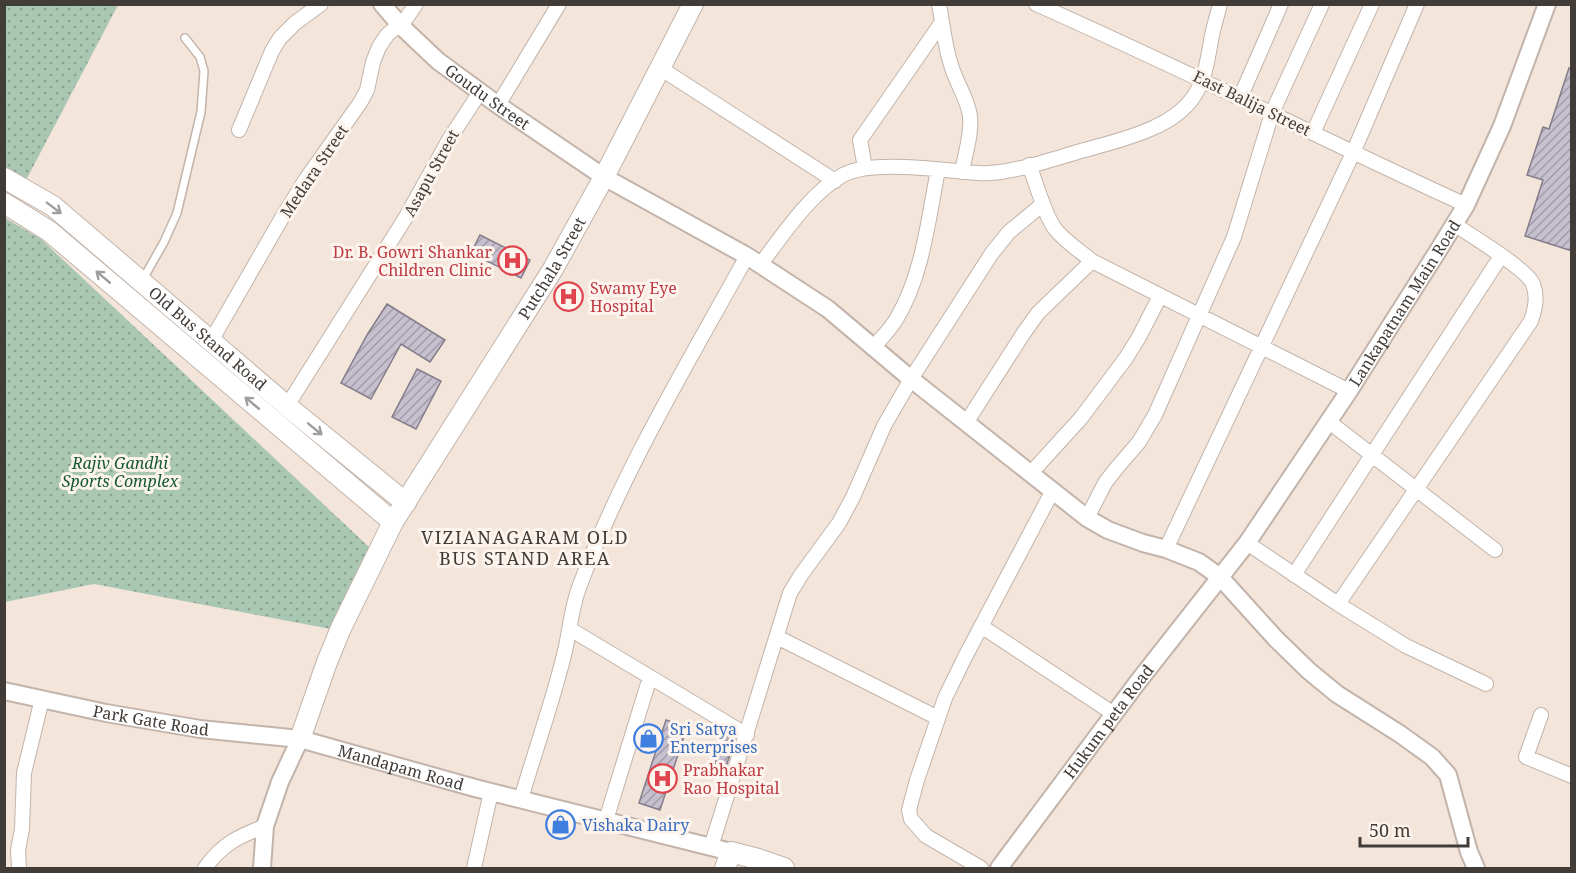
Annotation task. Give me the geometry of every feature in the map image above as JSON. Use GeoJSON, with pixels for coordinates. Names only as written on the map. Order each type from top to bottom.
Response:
{"type":"FeatureCollection","features":[{"type":"Feature","properties":{"kind":"main road","name":"Putchala Street"},"geometry":{"type":"LineString","coordinates":[[393,522],[553,269],[604,177],[693,4]]}},
{"type":"Feature","properties":{"kind":"main road","name":"Old Bus Stand Road"},"geometry":{"type":"LineString","coordinates":[[4,178],[53,206],[287,406],[406,503]]}},
{"type":"Feature","properties":{"kind":"main road","name":"Old Bus Stand Road"},"geometry":{"type":"LineString","coordinates":[[10,206],[49,231],[393,522]]}},
{"type":"Feature","properties":{"kind":"main road"},"geometry":{"type":"LineString","coordinates":[[300,739],[341,628],[393,522]]}},
{"type":"Feature","properties":{"kind":"main road"},"geometry":{"type":"LineString","coordinates":[[728,860],[758,859],[784,868]]}},
{"type":"Feature","properties":{"kind":"street"},"geometry":{"type":"LineString","coordinates":[[239,130],[272,51],[280,38],[295,23],[321,4]]}},
{"type":"Feature","properties":{"kind":"street","name":"Goudu Street"},"geometry":{"type":"LineString","coordinates":[[382,4],[401,26],[438,61],[498,105],[604,177],[753,260],[828,309],[911,379],[1086,518],[1108,530],[1199,562],[1220,577],[1276,639],[1309,671],[1337,694],[1432,757],[1448,775],[1469,852],[1476,868]]}},
{"type":"Feature","properties":{"kind":"street","name":"Medara Street"},"geometry":{"type":"LineString","coordinates":[[211,341],[306,178],[360,103],[367,90],[379,47],[387,35],[401,26],[416,4]]}},
{"type":"Feature","properties":{"kind":"street"},"geometry":{"type":"LineString","coordinates":[[498,105],[559,4]]}},
{"type":"Feature","properties":{"kind":"street"},"geometry":{"type":"LineString","coordinates":[[939,4],[945,45],[970,117],[962,172]]}},
{"type":"Feature","properties":{"kind":"street","name":"East Balija Street"},"geometry":{"type":"LineString","coordinates":[[1036,4],[1203,80],[1466,205]]}},
{"type":"Feature","properties":{"kind":"street"},"geometry":{"type":"LineString","coordinates":[[521,799],[564,656],[573,603],[595,549],[656,423],[753,260],[824,189],[853,171],[865,168],[898,168],[982,173],[1004,171],[1157,127],[1185,108],[1203,80],[1220,4]]}},
{"type":"Feature","properties":{"kind":"street"},"geometry":{"type":"LineString","coordinates":[[1240,98],[1281,4]]}},
{"type":"Feature","properties":{"kind":"street"},"geometry":{"type":"LineString","coordinates":[[1086,518],[1114,470],[1128,456],[1148,428],[1200,316],[1241,218],[1272,113],[1322,4]]}},
{"type":"Feature","properties":{"kind":"street"},"geometry":{"type":"LineString","coordinates":[[1313,133],[1372,4]]}},
{"type":"Feature","properties":{"kind":"street"},"geometry":{"type":"LineString","coordinates":[[1166,549],[1353,153],[1417,4]]}},
{"type":"Feature","properties":{"kind":"street","name":"Lankapatnam Main Road"},"geometry":{"type":"LineString","coordinates":[[1220,577],[1247,543],[1349,391],[1466,205],[1502,126],[1547,4]]}},
{"type":"Feature","properties":{"kind":"street"},"geometry":{"type":"LineString","coordinates":[[865,168],[860,140],[942,22]]}},
{"type":"Feature","properties":{"kind":"street"},"geometry":{"type":"LineString","coordinates":[[660,68],[835,181]]}},
{"type":"Feature","properties":{"kind":"street","name":"Asapu Street"},"geometry":{"type":"LineString","coordinates":[[287,406],[406,217],[450,138],[480,92]]}},
{"type":"Feature","properties":{"kind":"street"},"geometry":{"type":"LineString","coordinates":[[1029,165],[1055,229],[1092,261],[1349,391]]}},
{"type":"Feature","properties":{"kind":"street"},"geometry":{"type":"LineString","coordinates":[[873,348],[895,321],[915,280],[938,170]]}},
{"type":"Feature","properties":{"kind":"street"},"geometry":{"type":"LineString","coordinates":[[10,206],[27,190]]}},
{"type":"Feature","properties":{"kind":"street"},"geometry":{"type":"LineString","coordinates":[[711,847],[790,593],[839,523],[884,426],[911,379],[992,253],[1009,232],[1043,204]]}},
{"type":"Feature","properties":{"kind":"street"},"geometry":{"type":"LineString","coordinates":[[1338,604],[1531,321],[1536,307],[1536,294],[1532,282],[1523,271],[1454,224]]}},
{"type":"Feature","properties":{"kind":"street"},"geometry":{"type":"LineString","coordinates":[[1294,575],[1501,256]]}},
{"type":"Feature","properties":{"kind":"street"},"geometry":{"type":"LineString","coordinates":[[966,423],[1038,313],[1092,261]]}},
{"type":"Feature","properties":{"kind":"street"},"geometry":{"type":"LineString","coordinates":[[1030,474],[1081,418],[1126,358],[1160,296]]}},
{"type":"Feature","properties":{"kind":"street"},"geometry":{"type":"LineString","coordinates":[[1328,422],[1495,550]]}},
{"type":"Feature","properties":{"kind":"street"},"geometry":{"type":"LineString","coordinates":[[981,868],[926,836],[911,819],[909,810],[945,698],[1052,492]]}},
{"type":"Feature","properties":{"kind":"street"},"geometry":{"type":"LineString","coordinates":[[1247,543],[1406,646],[1486,684]]}},
{"type":"Feature","properties":{"kind":"street","name":"Hukum peta Road"},"geometry":{"type":"LineString","coordinates":[[999,868],[1220,577]]}},
{"type":"Feature","properties":{"kind":"street"},"geometry":{"type":"LineString","coordinates":[[981,626],[1114,714]]}},
{"type":"Feature","properties":{"kind":"street"},"geometry":{"type":"LineString","coordinates":[[570,629],[747,735]]}},
{"type":"Feature","properties":{"kind":"street"},"geometry":{"type":"LineString","coordinates":[[777,637],[938,718]]}},
{"type":"Feature","properties":{"kind":"street"},"geometry":{"type":"LineString","coordinates":[[606,820],[650,677]]}},
{"type":"Feature","properties":{"kind":"street","name":"Park Gate Road"},"geometry":{"type":"LineString","coordinates":[[4,691],[106,713],[200,729],[300,739]]}},
{"type":"Feature","properties":{"kind":"street"},"geometry":{"type":"LineString","coordinates":[[14,867],[24,812],[24,773],[42,699]]}},
{"type":"Feature","properties":{"kind":"street"},"geometry":{"type":"LineString","coordinates":[[1541,715],[1526,757],[1572,776]]}},
{"type":"Feature","properties":{"kind":"street"},"geometry":{"type":"LineString","coordinates":[[262,868],[265,826],[280,782],[300,739]]}},
{"type":"Feature","properties":{"kind":"street","name":"Mandapam Road"},"geometry":{"type":"LineString","coordinates":[[300,739],[491,792],[711,847],[728,860]]}},
{"type":"Feature","properties":{"kind":"street"},"geometry":{"type":"LineString","coordinates":[[474,868],[491,792]]}},
{"type":"Feature","properties":{"kind":"street"},"geometry":{"type":"LineString","coordinates":[[206,868],[221,849],[238,837],[265,826]]}},
{"type":"Feature","properties":{"kind":"lane"},"geometry":{"type":"LineString","coordinates":[[142,282],[177,213],[201,112],[204,71],[200,57],[185,38]]}},
{"type":"Feature","properties":{"kind":"green space"},"geometry":{"type":"Polygon","coordinates":[[[4,5],[118,5],[24,184],[5,174],[4,5]]]}},
{"type":"Feature","properties":{"kind":"green space","name":"Rajiv Gandhi Sports Complex"},"geometry":{"type":"Polygon","coordinates":[[[5,218],[41,239],[370,548],[331,629],[94,584],[5,602],[5,218]]]}},
{"type":"Feature","properties":{"kind":"building"},"geometry":{"type":"Polygon","coordinates":[[[1569,68],[1572,69],[1572,251],[1525,236],[1543,180],[1527,175],[1543,127],[1549,129],[1569,68]]]}},
{"type":"Feature","properties":{"kind":"building"},"geometry":{"type":"Polygon","coordinates":[[[480,235],[530,260],[521,278],[471,253],[480,235]]]}},
{"type":"Feature","properties":{"kind":"building"},"geometry":{"type":"Polygon","coordinates":[[[387,304],[445,340],[430,362],[401,344],[371,399],[341,383],[387,304]]]}},
{"type":"Feature","properties":{"kind":"building"},"geometry":{"type":"Polygon","coordinates":[[[417,369],[441,381],[416,429],[392,417],[417,369]]]}},
{"type":"Feature","properties":{"kind":"building"},"geometry":{"type":"Polygon","coordinates":[[[666,720],[687,727],[660,810],[639,803],[666,720]]]}},
{"type":"Feature","properties":{"kind":"building"},"geometry":{"type":"Polygon","coordinates":[[[725,736],[735,739],[726,767],[715,764],[725,736]]]}},
{"type":"Feature","properties":{"kind":"place","name":"Dr. B. Gowri Shankar Children Clinic"},"geometry":{"type":"Point","coordinates":[513,261]}},
{"type":"Feature","properties":{"kind":"place","name":"Swamy Eye Hospital"},"geometry":{"type":"Point","coordinates":[569,297]}},
{"type":"Feature","properties":{"kind":"place","name":"Sri Satya Enterprises"},"geometry":{"type":"Point","coordinates":[649,738]}},
{"type":"Feature","properties":{"kind":"place","name":"Prabhakar Rao Hospital"},"geometry":{"type":"Point","coordinates":[662,779]}},
{"type":"Feature","properties":{"kind":"place","name":"Vishaka Dairy"},"geometry":{"type":"Point","coordinates":[561,825]}},
{"type":"Feature","properties":{"kind":"district","name":"VIZIANAGARAM OLD BUS STAND AREA"},"geometry":{"type":"Point","coordinates":[525,548]}}]}
